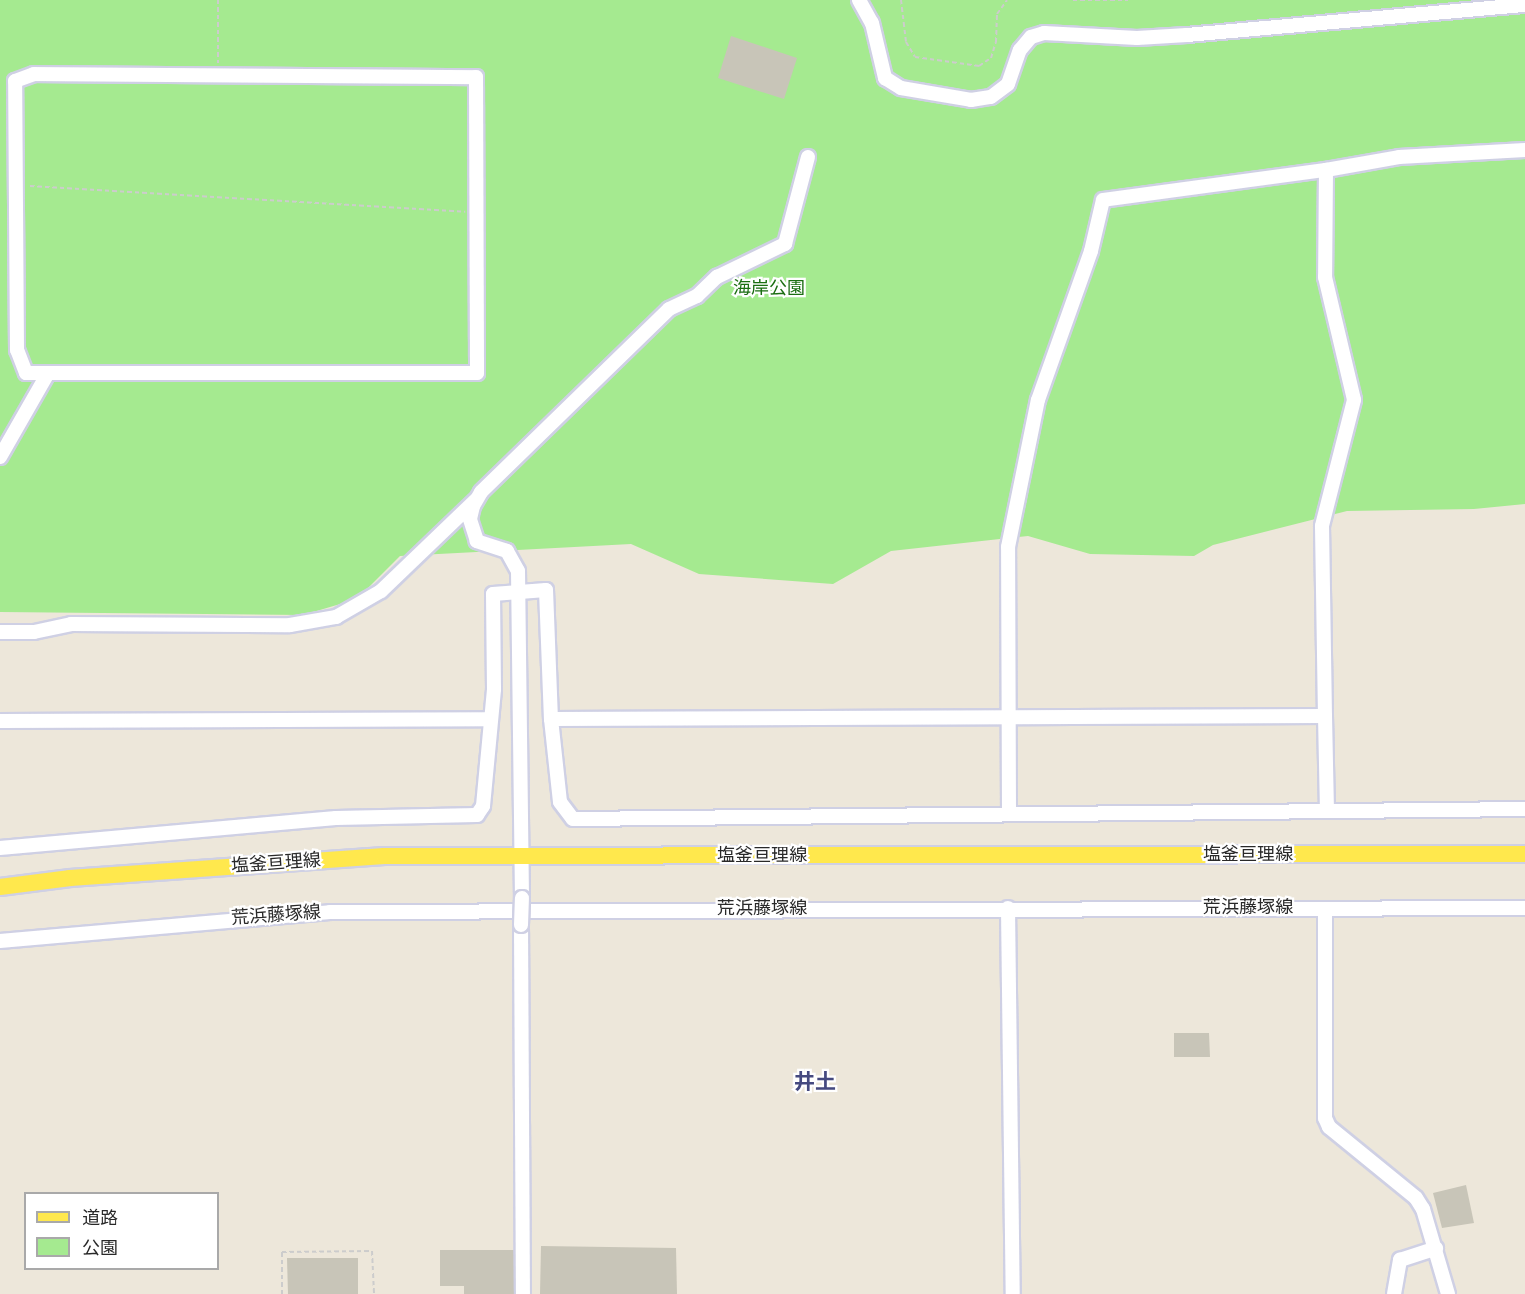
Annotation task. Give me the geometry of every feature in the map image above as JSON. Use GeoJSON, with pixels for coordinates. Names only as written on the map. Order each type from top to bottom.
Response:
{"type":"FeatureCollection","features":[{"type":"Feature","properties":{"kind":"main road","name":"塩釜亘理線"},"geometry":{"type":"LineString","coordinates":[[0,887],[70,878],[384,856],[1525,854]]}},
{"type":"Feature","properties":{"kind":"street"},"geometry":{"type":"LineString","coordinates":[[859,0],[872,23],[885,78],[901,88],[971,100],[991,97],[1008,84],[1020,50],[1030,37],[1044,33],[1137,38],[1177,36],[1525,5]]}},
{"type":"Feature","properties":{"kind":"street"},"geometry":{"type":"LineString","coordinates":[[34,74],[476,77],[477,373],[47,375],[26,373],[17,350],[16,185],[15,81],[34,74]]}},
{"type":"Feature","properties":{"kind":"street"},"geometry":{"type":"LineString","coordinates":[[1009,813],[1008,547],[1038,400],[1091,251],[1103,200],[1326,170],[1399,157],[1525,150]]}},
{"type":"Feature","properties":{"kind":"street"},"geometry":{"type":"LineString","coordinates":[[0,632],[34,632],[71,624],[290,625],[336,617],[381,591],[477,500],[669,309],[697,296],[717,277],[785,244],[808,157]]}},
{"type":"Feature","properties":{"kind":"street"},"geometry":{"type":"LineString","coordinates":[[1326,170],[1325,277],[1354,400],[1322,526],[1326,811]]}},
{"type":"Feature","properties":{"kind":"street"},"geometry":{"type":"LineString","coordinates":[[0,457],[47,375]]}},
{"type":"Feature","properties":{"kind":"street"},"geometry":{"type":"LineString","coordinates":[[477,500],[470,519],[477,541],[507,551],[514,559],[519,592],[523,1294]]}},
{"type":"Feature","properties":{"kind":"street"},"geometry":{"type":"LineString","coordinates":[[0,848],[336,818],[473,816],[483,806],[491,719],[493,594],[546,590],[551,720],[560,802],[573,819],[1525,809]]}},
{"type":"Feature","properties":{"kind":"street"},"geometry":{"type":"LineString","coordinates":[[551,720],[1325,716]]}},
{"type":"Feature","properties":{"kind":"street"},"geometry":{"type":"LineString","coordinates":[[0,721],[491,719]]}},
{"type":"Feature","properties":{"kind":"street"},"geometry":{"type":"LineString","coordinates":[[1008,908],[1013,1294]]}},
{"type":"Feature","properties":{"kind":"street","name":"荒浜藤塚線"},"geometry":{"type":"LineString","coordinates":[[0,941],[330,912],[1525,908]]}},
{"type":"Feature","properties":{"kind":"street"},"geometry":{"type":"LineString","coordinates":[[1325,909],[1325,1118],[1329,1127],[1416,1198],[1436,1248],[1448,1294]]}},
{"type":"Feature","properties":{"kind":"street"},"geometry":{"type":"LineString","coordinates":[[1394,1294],[1400,1260],[1436,1248]]}},
{"type":"Feature","properties":{"kind":"path"},"geometry":{"type":"LineString","coordinates":[[218,0],[219,75]]}},
{"type":"Feature","properties":{"kind":"path"},"geometry":{"type":"LineString","coordinates":[[902,0],[906,42],[915,57],[979,66],[991,58],[996,42],[997,14],[1007,0]]}},
{"type":"Feature","properties":{"kind":"path"},"geometry":{"type":"LineString","coordinates":[[1073,0],[1128,0]]}},
{"type":"Feature","properties":{"kind":"path"},"geometry":{"type":"LineString","coordinates":[[16,185],[476,213]]}},
{"type":"Feature","properties":{"kind":"path"},"geometry":{"type":"LineString","coordinates":[[282,1294],[282,1252],[372,1251],[374,1294]]}},
{"type":"Feature","properties":{"kind":"green space","name":"海岸公園"},"geometry":{"type":"Polygon","coordinates":[[[0,0],[1525,0],[1525,504],[1474,509],[1347,511],[1213,545],[1194,556],[1090,554],[1028,536],[891,551],[833,584],[699,574],[631,544],[400,556],[357,599],[303,615],[0,612],[0,0]]]}},
{"type":"Feature","properties":{"kind":"building"},"geometry":{"type":"Polygon","coordinates":[[[731,36],[797,58],[784,99],[718,78],[731,36]]]}},
{"type":"Feature","properties":{"kind":"building"},"geometry":{"type":"Polygon","coordinates":[[[1174,1033],[1209,1033],[1210,1057],[1174,1057],[1174,1033]]]}},
{"type":"Feature","properties":{"kind":"building"},"geometry":{"type":"Polygon","coordinates":[[[1466,1185],[1474,1223],[1442,1228],[1433,1193],[1466,1185]]]}},
{"type":"Feature","properties":{"kind":"building"},"geometry":{"type":"Polygon","coordinates":[[[541,1246],[676,1248],[677,1294],[540,1294],[541,1246]]]}},
{"type":"Feature","properties":{"kind":"building"},"geometry":{"type":"Polygon","coordinates":[[[440,1250],[514,1250],[514,1294],[464,1294],[464,1286],[440,1286],[440,1250]]]}},
{"type":"Feature","properties":{"kind":"building"},"geometry":{"type":"Polygon","coordinates":[[[287,1258],[358,1258],[358,1294],[288,1294],[287,1258]]]}},
{"type":"Feature","properties":{"kind":"district","name":"井土"},"geometry":{"type":"Point","coordinates":[815,1082]}}]}
